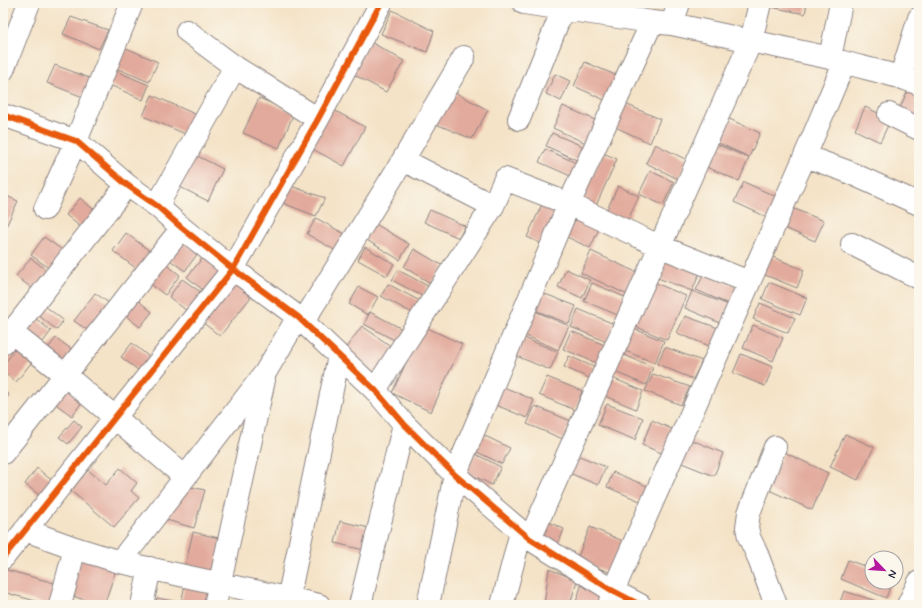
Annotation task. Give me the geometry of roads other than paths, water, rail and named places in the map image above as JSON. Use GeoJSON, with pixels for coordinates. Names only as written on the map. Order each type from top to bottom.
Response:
{"type":"FeatureCollection","features":[{"type":"Feature","properties":{"kind":"street"},"geometry":{"type":"LineString","coordinates":[[3,70],[29,3]]}},
{"type":"Feature","properties":{"kind":"street"},"geometry":{"type":"LineString","coordinates":[[45,209],[76,141],[132,3]]}},
{"type":"Feature","properties":{"kind":"street"},"geometry":{"type":"LineString","coordinates":[[3,558],[233,269],[318,119],[381,3]]}},
{"type":"Feature","properties":{"kind":"street"},"geometry":{"type":"LineString","coordinates":[[524,3],[563,9],[628,10],[662,23],[837,60],[910,80],[919,18]]}},
{"type":"Feature","properties":{"kind":"street"},"geometry":{"type":"LineString","coordinates":[[428,605],[455,475],[569,204],[662,23],[679,3]]}},
{"type":"Feature","properties":{"kind":"street"},"geometry":{"type":"LineString","coordinates":[[502,605],[525,535],[659,246],[751,41],[760,3]]}},
{"type":"Feature","properties":{"kind":"street"},"geometry":{"type":"LineString","coordinates":[[611,598],[805,156],[837,60],[841,3]]}},
{"type":"Feature","properties":{"kind":"street"},"geometry":{"type":"LineString","coordinates":[[520,119],[563,9]]}},
{"type":"Feature","properties":{"kind":"street"},"geometry":{"type":"LineString","coordinates":[[187,31],[235,66],[318,119]]}},
{"type":"Feature","properties":{"kind":"street"},"geometry":{"type":"LineString","coordinates":[[120,562],[265,373],[301,320],[403,160],[464,57]]}},
{"type":"Feature","properties":{"kind":"street"},"geometry":{"type":"LineString","coordinates":[[156,206],[235,66]]}},
{"type":"Feature","properties":{"kind":"street"},"geometry":{"type":"LineString","coordinates":[[888,114],[919,129]]}},
{"type":"Feature","properties":{"kind":"street"},"geometry":{"type":"LineString","coordinates":[[3,115],[76,141],[233,269],[301,320],[375,390],[404,424],[455,475],[525,535],[611,598],[640,605]]}},
{"type":"Feature","properties":{"kind":"street"},"geometry":{"type":"LineString","coordinates":[[805,156],[846,171],[919,204]]}},
{"type":"Feature","properties":{"kind":"street"},"geometry":{"type":"LineString","coordinates":[[403,160],[493,206]]}},
{"type":"Feature","properties":{"kind":"street"},"geometry":{"type":"LineString","coordinates":[[375,390],[493,206],[505,179],[569,204],[659,246],[750,282]]}},
{"type":"Feature","properties":{"kind":"street"},"geometry":{"type":"LineString","coordinates":[[127,184],[7,338],[65,375],[185,477]]}},
{"type":"Feature","properties":{"kind":"street"},"geometry":{"type":"LineString","coordinates":[[3,453],[182,228]]}},
{"type":"Feature","properties":{"kind":"street"},"geometry":{"type":"LineString","coordinates":[[852,244],[919,278]]}},
{"type":"Feature","properties":{"kind":"street"},"geometry":{"type":"LineString","coordinates":[[288,602],[339,356]]}},
{"type":"Feature","properties":{"kind":"street"},"geometry":{"type":"LineString","coordinates":[[214,605],[265,373]]}},
{"type":"Feature","properties":{"kind":"street"},"geometry":{"type":"LineString","coordinates":[[360,605],[404,424]]}},
{"type":"Feature","properties":{"kind":"street"},"geometry":{"type":"LineString","coordinates":[[775,447],[750,513],[747,528],[749,537],[776,605]]}},
{"type":"Feature","properties":{"kind":"street"},"geometry":{"type":"LineString","coordinates":[[25,530],[120,562],[219,583],[288,602],[318,605]]}},
{"type":"Feature","properties":{"kind":"street"},"geometry":{"type":"LineString","coordinates":[[60,605],[76,548]]}},
{"type":"Feature","properties":{"kind":"street"},"geometry":{"type":"LineString","coordinates":[[142,605],[150,568]]}},
{"type":"Feature","properties":{"kind":"street"},"geometry":{"type":"LineString","coordinates":[[908,605],[919,582]]}}]}
